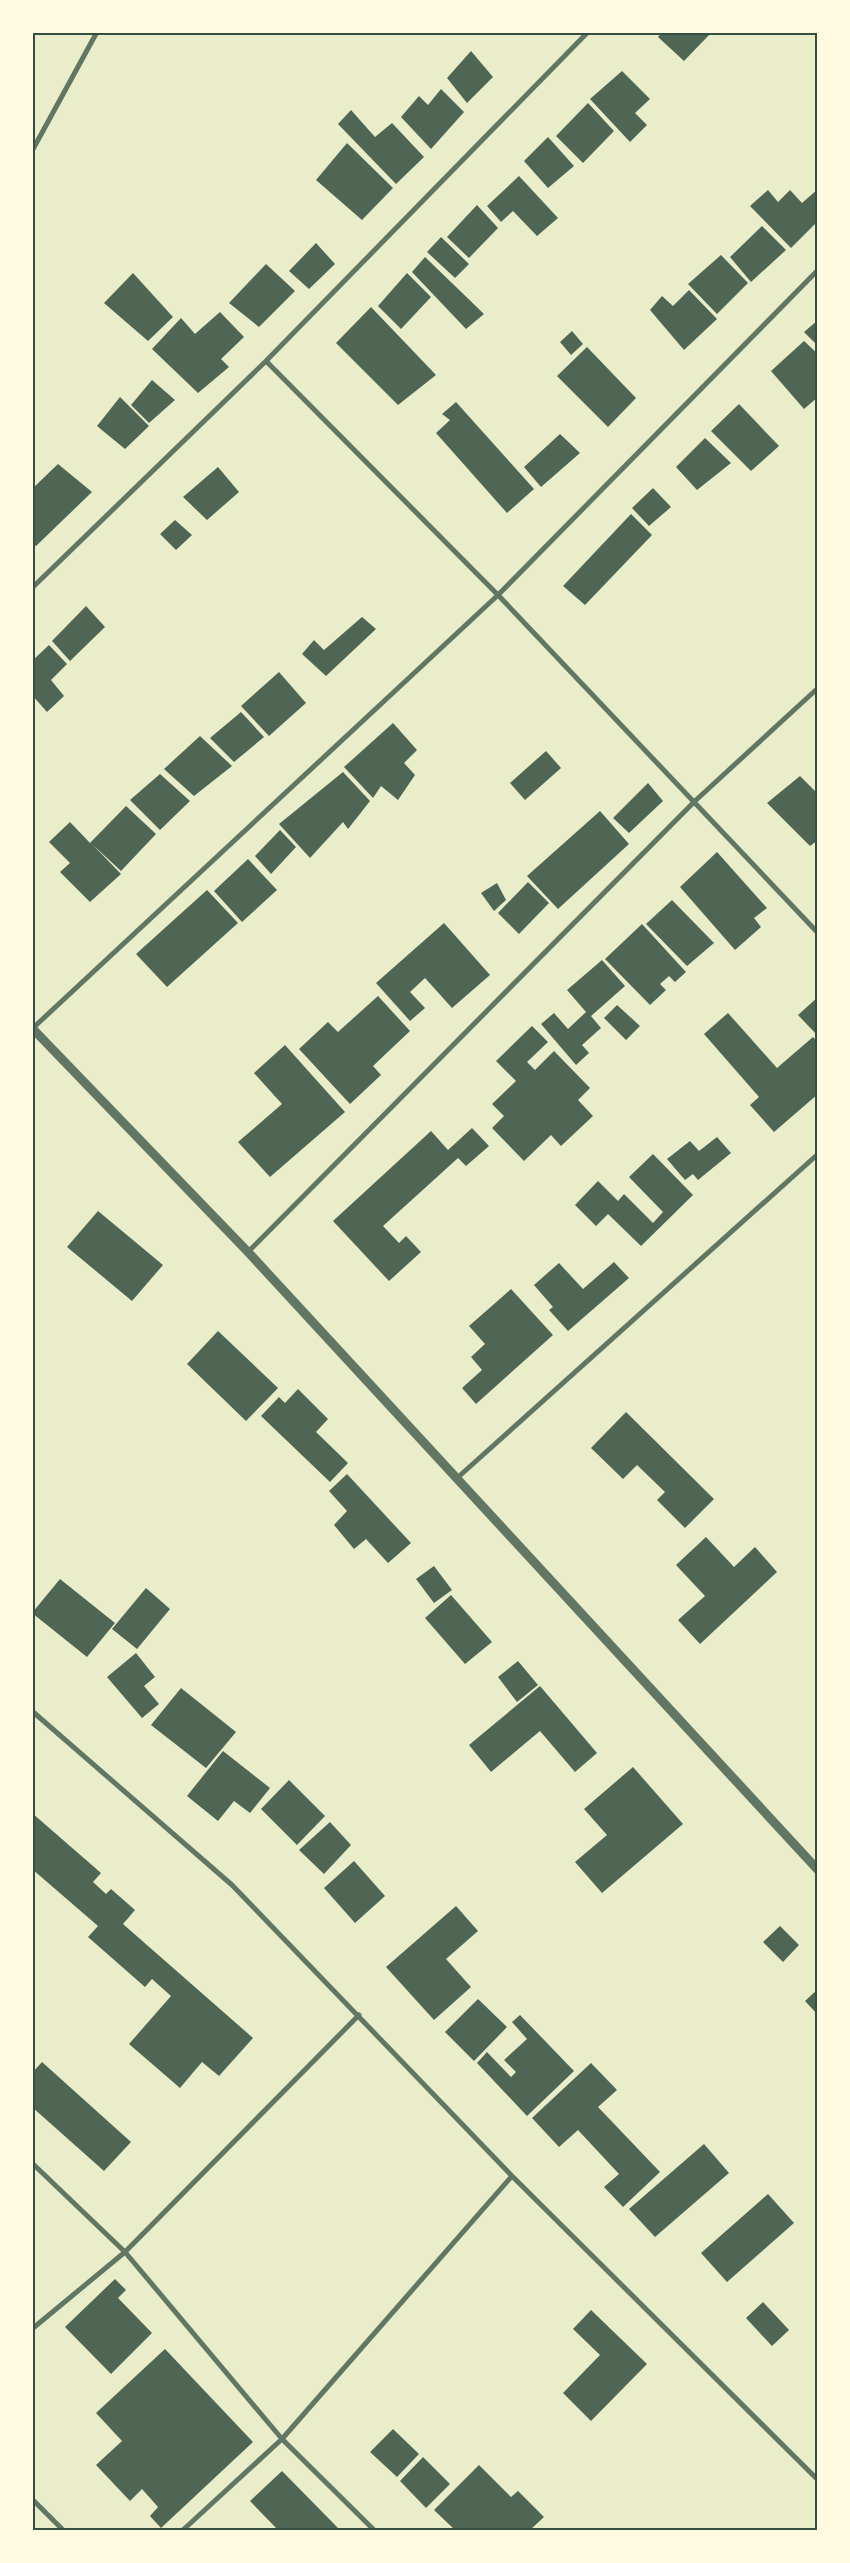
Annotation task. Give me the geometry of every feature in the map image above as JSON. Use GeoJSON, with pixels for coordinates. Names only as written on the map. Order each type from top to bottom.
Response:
{"type":"FeatureCollection","features":[{"type":"Feature","properties":{"kind":"street"},"geometry":{"type":"LineString","coordinates":[[32,151],[97,32]]}},
{"type":"Feature","properties":{"kind":"street"},"geometry":{"type":"LineString","coordinates":[[32,588],[266,361],[588,32]]}},
{"type":"Feature","properties":{"kind":"street"},"geometry":{"type":"LineString","coordinates":[[818,270],[498,595],[33,1028],[248,1252],[455,1479],[818,1870]]}},
{"type":"Feature","properties":{"kind":"street"},"geometry":{"type":"LineString","coordinates":[[266,361],[498,595],[818,933]]}},
{"type":"Feature","properties":{"kind":"street"},"geometry":{"type":"LineString","coordinates":[[248,1252],[695,801],[818,688]]}},
{"type":"Feature","properties":{"kind":"street"},"geometry":{"type":"LineString","coordinates":[[455,1479],[818,1154]]}},
{"type":"Feature","properties":{"kind":"street"},"geometry":{"type":"LineString","coordinates":[[32,1711],[232,1885],[512,2176],[818,2480]]}},
{"type":"Feature","properties":{"kind":"street"},"geometry":{"type":"LineString","coordinates":[[32,2328],[125,2252],[359,2015]]}},
{"type":"Feature","properties":{"kind":"street"},"geometry":{"type":"LineString","coordinates":[[32,2163],[125,2252],[282,2439],[374,2530]]}},
{"type":"Feature","properties":{"kind":"street"},"geometry":{"type":"LineString","coordinates":[[183,2530],[282,2439],[512,2176]]}},
{"type":"Feature","properties":{"kind":"street"},"geometry":{"type":"LineString","coordinates":[[32,2499],[63,2530]]}},
{"type":"Feature","properties":{"kind":"building"},"geometry":{"type":"Polygon","coordinates":[[[662,32],[708,32],[710,34],[684,61],[658,37],[662,32]]]}},
{"type":"Feature","properties":{"kind":"building"},"geometry":{"type":"Polygon","coordinates":[[[471,51],[493,77],[467,103],[447,78],[471,51]]]}},
{"type":"Feature","properties":{"kind":"building"},"geometry":{"type":"Polygon","coordinates":[[[622,71],[650,99],[635,113],[647,125],[630,142],[590,99],[622,71]]]}},
{"type":"Feature","properties":{"kind":"building"},"geometry":{"type":"Polygon","coordinates":[[[441,89],[464,112],[431,149],[401,117],[419,96],[428,105],[441,89]]]}},
{"type":"Feature","properties":{"kind":"building"},"geometry":{"type":"Polygon","coordinates":[[[588,103],[614,131],[583,163],[556,136],[588,103]]]}},
{"type":"Feature","properties":{"kind":"building"},"geometry":{"type":"Polygon","coordinates":[[[351,110],[375,137],[392,123],[424,157],[396,184],[338,124],[351,110]]]}},
{"type":"Feature","properties":{"kind":"building"},"geometry":{"type":"Polygon","coordinates":[[[548,137],[574,166],[548,188],[524,161],[548,137]]]}},
{"type":"Feature","properties":{"kind":"building"},"geometry":{"type":"Polygon","coordinates":[[[347,143],[393,188],[362,220],[316,180],[347,143]]]}},
{"type":"Feature","properties":{"kind":"building"},"geometry":{"type":"Polygon","coordinates":[[[519,176],[558,218],[537,236],[513,211],[501,222],[487,206],[519,176]]]}},
{"type":"Feature","properties":{"kind":"building"},"geometry":{"type":"Polygon","coordinates":[[[818,189],[818,221],[791,248],[750,206],[768,190],[778,202],[790,190],[802,203],[818,189]]]}},
{"type":"Feature","properties":{"kind":"building"},"geometry":{"type":"Polygon","coordinates":[[[477,205],[498,228],[469,258],[447,237],[477,205]]]}},
{"type":"Feature","properties":{"kind":"building"},"geometry":{"type":"Polygon","coordinates":[[[762,226],[786,250],[751,282],[730,257],[762,226]]]}},
{"type":"Feature","properties":{"kind":"building"},"geometry":{"type":"Polygon","coordinates":[[[441,237],[469,264],[455,278],[427,252],[441,237]]]}},
{"type":"Feature","properties":{"kind":"building"},"geometry":{"type":"Polygon","coordinates":[[[316,243],[335,264],[309,289],[289,271],[316,243]]]}},
{"type":"Feature","properties":{"kind":"building"},"geometry":{"type":"Polygon","coordinates":[[[721,255],[748,283],[717,314],[688,284],[721,255]]]}},
{"type":"Feature","properties":{"kind":"building"},"geometry":{"type":"Polygon","coordinates":[[[425,257],[484,314],[466,329],[412,272],[425,257]]]}},
{"type":"Feature","properties":{"kind":"building"},"geometry":{"type":"Polygon","coordinates":[[[266,264],[295,291],[259,327],[229,303],[266,264]]]}},
{"type":"Feature","properties":{"kind":"building"},"geometry":{"type":"Polygon","coordinates":[[[133,273],[173,317],[148,341],[104,303],[133,273]]]}},
{"type":"Feature","properties":{"kind":"building"},"geometry":{"type":"Polygon","coordinates":[[[407,273],[431,297],[401,329],[378,306],[407,273]]]}},
{"type":"Feature","properties":{"kind":"building"},"geometry":{"type":"Polygon","coordinates":[[[689,290],[717,319],[684,350],[650,310],[662,296],[673,306],[689,290]]]}},
{"type":"Feature","properties":{"kind":"building"},"geometry":{"type":"Polygon","coordinates":[[[371,307],[436,375],[398,405],[336,343],[371,307]]]}},
{"type":"Feature","properties":{"kind":"building"},"geometry":{"type":"Polygon","coordinates":[[[220,312],[244,337],[221,359],[229,367],[198,393],[152,349],[181,318],[195,334],[220,312]]]}},
{"type":"Feature","properties":{"kind":"building"},"geometry":{"type":"Polygon","coordinates":[[[818,320],[818,346],[804,332],[818,320]]]}},
{"type":"Feature","properties":{"kind":"building"},"geometry":{"type":"Polygon","coordinates":[[[572,331],[583,344],[571,355],[560,342],[572,331]]]}},
{"type":"Feature","properties":{"kind":"building"},"geometry":{"type":"Polygon","coordinates":[[[804,341],[818,354],[818,397],[804,409],[771,371],[804,341]]]}},
{"type":"Feature","properties":{"kind":"building"},"geometry":{"type":"Polygon","coordinates":[[[587,347],[636,398],[608,427],[557,376],[587,347]]]}},
{"type":"Feature","properties":{"kind":"building"},"geometry":{"type":"Polygon","coordinates":[[[152,380],[175,400],[149,423],[131,405],[152,380]]]}},
{"type":"Feature","properties":{"kind":"building"},"geometry":{"type":"Polygon","coordinates":[[[120,397],[149,426],[125,449],[97,426],[120,397]]]}},
{"type":"Feature","properties":{"kind":"building"},"geometry":{"type":"Polygon","coordinates":[[[456,402],[534,489],[507,513],[436,433],[450,420],[442,414],[456,402]]]}},
{"type":"Feature","properties":{"kind":"building"},"geometry":{"type":"Polygon","coordinates":[[[739,404],[779,446],[751,471],[711,431],[739,404]]]}},
{"type":"Feature","properties":{"kind":"building"},"geometry":{"type":"Polygon","coordinates":[[[560,434],[580,453],[541,487],[524,467],[560,434]]]}},
{"type":"Feature","properties":{"kind":"building"},"geometry":{"type":"Polygon","coordinates":[[[705,438],[731,463],[697,490],[676,467],[705,438]]]}},
{"type":"Feature","properties":{"kind":"building"},"geometry":{"type":"Polygon","coordinates":[[[58,464],[92,492],[36,546],[32,543],[32,489],[58,464]]]}},
{"type":"Feature","properties":{"kind":"building"},"geometry":{"type":"Polygon","coordinates":[[[218,467],[239,492],[207,520],[183,497],[218,467]]]}},
{"type":"Feature","properties":{"kind":"building"},"geometry":{"type":"Polygon","coordinates":[[[653,488],[671,507],[649,526],[632,508],[653,488]]]}},
{"type":"Feature","properties":{"kind":"building"},"geometry":{"type":"Polygon","coordinates":[[[631,514],[652,535],[585,605],[563,586],[631,514]]]}},
{"type":"Feature","properties":{"kind":"building"},"geometry":{"type":"Polygon","coordinates":[[[175,520],[192,535],[176,550],[160,534],[175,520]]]}},
{"type":"Feature","properties":{"kind":"building"},"geometry":{"type":"Polygon","coordinates":[[[86,606],[105,627],[70,661],[52,641],[86,606]]]}},
{"type":"Feature","properties":{"kind":"building"},"geometry":{"type":"Polygon","coordinates":[[[362,617],[376,629],[326,676],[302,654],[314,640],[324,650],[362,617]]]}},
{"type":"Feature","properties":{"kind":"building"},"geometry":{"type":"Polygon","coordinates":[[[49,645],[67,664],[51,680],[64,696],[47,712],[32,695],[32,661],[49,645]]]}},
{"type":"Feature","properties":{"kind":"building"},"geometry":{"type":"Polygon","coordinates":[[[279,672],[306,703],[269,736],[241,706],[279,672]]]}},
{"type":"Feature","properties":{"kind":"building"},"geometry":{"type":"Polygon","coordinates":[[[241,712],[264,737],[234,762],[210,738],[241,712]]]}},
{"type":"Feature","properties":{"kind":"building"},"geometry":{"type":"Polygon","coordinates":[[[393,723],[417,750],[404,763],[415,775],[398,800],[381,786],[373,798],[344,767],[393,723]]]}},
{"type":"Feature","properties":{"kind":"building"},"geometry":{"type":"Polygon","coordinates":[[[200,736],[232,766],[194,796],[164,769],[200,736]]]}},
{"type":"Feature","properties":{"kind":"building"},"geometry":{"type":"Polygon","coordinates":[[[546,751],[561,768],[525,800],[510,783],[546,751]]]}},
{"type":"Feature","properties":{"kind":"building"},"geometry":{"type":"Polygon","coordinates":[[[343,772],[370,801],[348,829],[343,822],[310,858],[279,824],[343,772]]]}},
{"type":"Feature","properties":{"kind":"building"},"geometry":{"type":"Polygon","coordinates":[[[160,774],[190,801],[160,830],[130,800],[160,774]]]}},
{"type":"Feature","properties":{"kind":"building"},"geometry":{"type":"Polygon","coordinates":[[[800,776],[818,794],[818,840],[810,846],[767,803],[800,776]]]}},
{"type":"Feature","properties":{"kind":"building"},"geometry":{"type":"Polygon","coordinates":[[[648,783],[663,801],[629,833],[613,818],[648,783]]]}},
{"type":"Feature","properties":{"kind":"building"},"geometry":{"type":"Polygon","coordinates":[[[126,806],[156,834],[121,871],[92,844],[121,874],[90,902],[60,872],[70,863],[49,842],[70,822],[90,843],[126,806]]]}},
{"type":"Feature","properties":{"kind":"building"},"geometry":{"type":"Polygon","coordinates":[[[600,811],[629,844],[558,909],[527,876],[600,811]]]}},
{"type":"Feature","properties":{"kind":"building"},"geometry":{"type":"Polygon","coordinates":[[[280,830],[296,847],[271,874],[255,856],[280,830]]]}},
{"type":"Feature","properties":{"kind":"building"},"geometry":{"type":"Polygon","coordinates":[[[717,852],[767,908],[754,918],[761,927],[735,950],[680,887],[717,852]]]}},
{"type":"Feature","properties":{"kind":"building"},"geometry":{"type":"Polygon","coordinates":[[[248,859],[277,890],[242,922],[214,891],[248,859]]]}},
{"type":"Feature","properties":{"kind":"building"},"geometry":{"type":"Polygon","coordinates":[[[528,882],[549,903],[519,934],[498,913],[528,882]]]}},
{"type":"Feature","properties":{"kind":"building"},"geometry":{"type":"Polygon","coordinates":[[[497,883],[506,900],[494,911],[481,893],[497,883]]]}},
{"type":"Feature","properties":{"kind":"building"},"geometry":{"type":"Polygon","coordinates":[[[207,890],[238,923],[167,987],[136,954],[207,890]]]}},
{"type":"Feature","properties":{"kind":"building"},"geometry":{"type":"Polygon","coordinates":[[[672,900],[714,943],[687,966],[646,924],[672,900]]]}},
{"type":"Feature","properties":{"kind":"building"},"geometry":{"type":"Polygon","coordinates":[[[444,923],[490,975],[452,1008],[425,978],[410,992],[425,1008],[410,1021],[376,983],[444,923]]]}},
{"type":"Feature","properties":{"kind":"building"},"geometry":{"type":"Polygon","coordinates":[[[642,924],[686,972],[675,982],[669,976],[660,984],[666,990],[650,1005],[605,959],[642,924]]]}},
{"type":"Feature","properties":{"kind":"building"},"geometry":{"type":"Polygon","coordinates":[[[602,960],[625,986],[591,1016],[601,1028],[582,1045],[589,1053],[576,1065],[541,1024],[554,1013],[568,1029],[586,1012],[567,990],[602,960]]]}},
{"type":"Feature","properties":{"kind":"building"},"geometry":{"type":"Polygon","coordinates":[[[378,996],[410,1031],[373,1066],[381,1075],[350,1104],[299,1049],[328,1022],[338,1032],[378,996]]]}},
{"type":"Feature","properties":{"kind":"building"},"geometry":{"type":"Polygon","coordinates":[[[818,997],[818,1036],[798,1015],[818,997]]]}},
{"type":"Feature","properties":{"kind":"building"},"geometry":{"type":"Polygon","coordinates":[[[617,1005],[640,1026],[626,1040],[604,1018],[617,1005]]]}},
{"type":"Feature","properties":{"kind":"building"},"geometry":{"type":"Polygon","coordinates":[[[728,1013],[777,1068],[813,1037],[818,1042],[818,1094],[774,1132],[750,1105],[759,1097],[704,1034],[728,1013]]]}},
{"type":"Feature","properties":{"kind":"building"},"geometry":{"type":"Polygon","coordinates":[[[532,1026],[548,1042],[527,1062],[535,1070],[554,1051],[590,1088],[578,1100],[593,1116],[561,1146],[551,1135],[524,1161],[492,1128],[504,1116],[492,1104],[516,1081],[496,1061],[532,1026]]]}},
{"type":"Feature","properties":{"kind":"building"},"geometry":{"type":"Polygon","coordinates":[[[285,1045],[345,1112],[270,1177],[238,1142],[282,1104],[254,1073],[285,1045]]]}},
{"type":"Feature","properties":{"kind":"building"},"geometry":{"type":"Polygon","coordinates":[[[472,1128],[489,1146],[466,1166],[458,1158],[383,1226],[399,1243],[406,1236],[421,1252],[389,1281],[333,1221],[431,1131],[448,1150],[472,1128]]]}},
{"type":"Feature","properties":{"kind":"building"},"geometry":{"type":"Polygon","coordinates":[[[717,1137],[731,1153],[698,1180],[693,1174],[685,1180],[667,1159],[690,1141],[699,1151],[717,1137]]]}},
{"type":"Feature","properties":{"kind":"building"},"geometry":{"type":"Polygon","coordinates":[[[653,1154],[693,1195],[641,1246],[608,1214],[596,1226],[575,1205],[598,1181],[618,1201],[624,1194],[653,1223],[663,1212],[629,1177],[653,1154]]]}},
{"type":"Feature","properties":{"kind":"building"},"geometry":{"type":"Polygon","coordinates":[[[98,1211],[163,1265],[132,1301],[67,1247],[98,1211]]]}},
{"type":"Feature","properties":{"kind":"building"},"geometry":{"type":"Polygon","coordinates":[[[614,1262],[629,1278],[568,1331],[549,1310],[553,1307],[534,1285],[559,1263],[583,1289],[614,1262]]]}},
{"type":"Feature","properties":{"kind":"building"},"geometry":{"type":"Polygon","coordinates":[[[511,1289],[553,1335],[476,1404],[462,1388],[482,1370],[471,1357],[485,1344],[469,1326],[511,1289]]]}},
{"type":"Feature","properties":{"kind":"building"},"geometry":{"type":"Polygon","coordinates":[[[218,1331],[278,1388],[246,1421],[187,1364],[218,1331]]]}},
{"type":"Feature","properties":{"kind":"building"},"geometry":{"type":"Polygon","coordinates":[[[298,1389],[328,1419],[316,1432],[348,1463],[330,1482],[261,1416],[279,1397],[285,1403],[298,1389]]]}},
{"type":"Feature","properties":{"kind":"building"},"geometry":{"type":"Polygon","coordinates":[[[626,1412],[714,1499],[685,1528],[657,1500],[665,1492],[637,1465],[623,1479],[591,1448],[626,1412]]]}},
{"type":"Feature","properties":{"kind":"building"},"geometry":{"type":"Polygon","coordinates":[[[347,1474],[411,1543],[388,1563],[366,1539],[354,1549],[334,1525],[347,1511],[329,1491],[347,1474]]]}},
{"type":"Feature","properties":{"kind":"building"},"geometry":{"type":"Polygon","coordinates":[[[706,1537],[734,1567],[755,1547],[777,1572],[700,1644],[678,1620],[705,1596],[676,1565],[706,1537]]]}},
{"type":"Feature","properties":{"kind":"building"},"geometry":{"type":"Polygon","coordinates":[[[434,1566],[452,1590],[434,1603],[416,1579],[434,1566]]]}},
{"type":"Feature","properties":{"kind":"building"},"geometry":{"type":"Polygon","coordinates":[[[60,1579],[115,1623],[87,1657],[32,1613],[60,1579]]]}},
{"type":"Feature","properties":{"kind":"building"},"geometry":{"type":"Polygon","coordinates":[[[146,1588],[170,1609],[137,1649],[112,1629],[146,1588]]]}},
{"type":"Feature","properties":{"kind":"building"},"geometry":{"type":"Polygon","coordinates":[[[451,1595],[492,1642],[465,1664],[425,1618],[451,1595]]]}},
{"type":"Feature","properties":{"kind":"building"},"geometry":{"type":"Polygon","coordinates":[[[136,1653],[155,1677],[144,1686],[159,1704],[142,1718],[107,1677],[136,1653]]]}},
{"type":"Feature","properties":{"kind":"building"},"geometry":{"type":"Polygon","coordinates":[[[518,1661],[538,1685],[517,1702],[498,1677],[518,1661]]]}},
{"type":"Feature","properties":{"kind":"building"},"geometry":{"type":"Polygon","coordinates":[[[540,1686],[597,1753],[575,1772],[540,1731],[491,1772],[469,1745],[540,1686]]]}},
{"type":"Feature","properties":{"kind":"building"},"geometry":{"type":"Polygon","coordinates":[[[181,1688],[236,1732],[206,1768],[151,1725],[181,1688]]]}},
{"type":"Feature","properties":{"kind":"building"},"geometry":{"type":"Polygon","coordinates":[[[223,1751],[270,1788],[250,1813],[234,1801],[218,1821],[187,1796],[223,1751]]]}},
{"type":"Feature","properties":{"kind":"building"},"geometry":{"type":"Polygon","coordinates":[[[633,1767],[683,1824],[602,1893],[575,1862],[607,1835],[584,1809],[633,1767]]]}},
{"type":"Feature","properties":{"kind":"building"},"geometry":{"type":"Polygon","coordinates":[[[289,1780],[325,1816],[297,1845],[261,1809],[289,1780]]]}},
{"type":"Feature","properties":{"kind":"building"},"geometry":{"type":"Polygon","coordinates":[[[32,1813],[101,1873],[93,1882],[106,1894],[111,1889],[135,1910],[123,1924],[253,2038],[219,2076],[202,2062],[180,2088],[129,2044],[171,1996],[152,1979],[145,1987],[88,1937],[98,1926],[32,1869],[32,1813]]]}},
{"type":"Feature","properties":{"kind":"building"},"geometry":{"type":"Polygon","coordinates":[[[330,1822],[351,1845],[324,1874],[299,1850],[330,1822]]]}},
{"type":"Feature","properties":{"kind":"building"},"geometry":{"type":"Polygon","coordinates":[[[354,1861],[385,1896],[355,1923],[324,1888],[354,1861]]]}},
{"type":"Feature","properties":{"kind":"building"},"geometry":{"type":"Polygon","coordinates":[[[456,1906],[478,1931],[446,1959],[471,1987],[434,2020],[386,1967],[456,1906]]]}},
{"type":"Feature","properties":{"kind":"building"},"geometry":{"type":"Polygon","coordinates":[[[780,1926],[799,1945],[783,1962],[763,1942],[780,1926]]]}},
{"type":"Feature","properties":{"kind":"building"},"geometry":{"type":"Polygon","coordinates":[[[818,1989],[818,2015],[805,2001],[818,1989]]]}},
{"type":"Feature","properties":{"kind":"building"},"geometry":{"type":"Polygon","coordinates":[[[478,1999],[507,2027],[474,2061],[445,2032],[478,1999]]]}},
{"type":"Feature","properties":{"kind":"building"},"geometry":{"type":"Polygon","coordinates":[[[520,2015],[574,2071],[527,2116],[477,2063],[487,2052],[511,2077],[516,2072],[504,2060],[527,2039],[512,2022],[520,2015]]]}},
{"type":"Feature","properties":{"kind":"building"},"geometry":{"type":"Polygon","coordinates":[[[42,2062],[131,2142],[104,2171],[32,2107],[32,2073],[42,2062]]]}},
{"type":"Feature","properties":{"kind":"building"},"geometry":{"type":"Polygon","coordinates":[[[591,2063],[617,2090],[598,2107],[660,2172],[623,2207],[604,2187],[619,2174],[578,2130],[559,2147],[532,2118],[591,2063]]]}},
{"type":"Feature","properties":{"kind":"building"},"geometry":{"type":"Polygon","coordinates":[[[704,2144],[729,2173],[655,2237],[629,2209],[704,2144]]]}},
{"type":"Feature","properties":{"kind":"building"},"geometry":{"type":"Polygon","coordinates":[[[768,2194],[794,2223],[727,2282],[701,2253],[768,2194]]]}},
{"type":"Feature","properties":{"kind":"building"},"geometry":{"type":"Polygon","coordinates":[[[115,2279],[126,2290],[118,2298],[152,2333],[111,2374],[65,2327],[115,2279]]]}},
{"type":"Feature","properties":{"kind":"building"},"geometry":{"type":"Polygon","coordinates":[[[763,2302],[789,2330],[772,2346],[746,2318],[763,2302]]]}},
{"type":"Feature","properties":{"kind":"building"},"geometry":{"type":"Polygon","coordinates":[[[591,2310],[647,2364],[591,2421],[563,2393],[600,2355],[573,2329],[591,2310]]]}},
{"type":"Feature","properties":{"kind":"building"},"geometry":{"type":"Polygon","coordinates":[[[165,2349],[253,2442],[161,2528],[150,2516],[158,2507],[142,2489],[130,2501],[96,2465],[122,2441],[96,2413],[165,2349]]]}},
{"type":"Feature","properties":{"kind":"building"},"geometry":{"type":"Polygon","coordinates":[[[393,2429],[419,2454],[397,2477],[370,2452],[393,2429]]]}},
{"type":"Feature","properties":{"kind":"building"},"geometry":{"type":"Polygon","coordinates":[[[423,2457],[450,2484],[426,2508],[400,2481],[423,2457]]]}},
{"type":"Feature","properties":{"kind":"building"},"geometry":{"type":"Polygon","coordinates":[[[479,2465],[511,2497],[518,2491],[544,2517],[530,2530],[455,2530],[434,2510],[479,2465]]]}},
{"type":"Feature","properties":{"kind":"building"},"geometry":{"type":"Polygon","coordinates":[[[282,2471],[338,2528],[335,2530],[278,2530],[250,2501],[282,2471]]]}}]}
